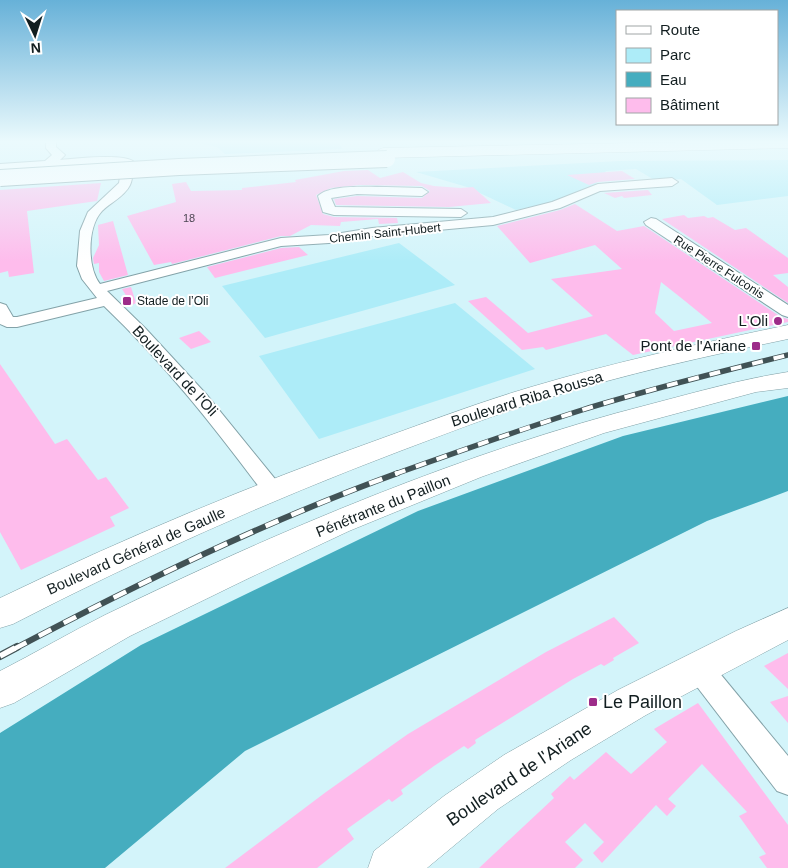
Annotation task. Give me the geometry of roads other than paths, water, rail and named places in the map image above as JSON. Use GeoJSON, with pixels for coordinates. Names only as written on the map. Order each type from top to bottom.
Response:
{"type":"FeatureCollection","features":[{"type":"Feature","properties":{"kind":"main road","name":"Boulevard Riba Roussa"},"geometry":{"type":"LineString","coordinates":[[273,490],[418,435],[561,386],[648,363],[788,332]]}},
{"type":"Feature","properties":{"kind":"main road","name":"Pénétrante du Paillon"},"geometry":{"type":"LineString","coordinates":[[0,672],[118,608],[228,554],[337,507],[461,460],[583,418],[726,382],[788,370]]}},
{"type":"Feature","properties":{"kind":"main road","name":"Pénétrante du Paillon"},"geometry":{"type":"LineString","coordinates":[[0,691],[117,626],[236,569],[338,523],[471,470],[594,427],[755,385],[788,380]]}},
{"type":"Feature","properties":{"kind":"main road","name":"Boulevard Général de Gaulle"},"geometry":{"type":"LineString","coordinates":[[0,614],[179,530],[273,490]]}},
{"type":"Feature","properties":{"kind":"main road","name":"Boulevard de l'Ariane"},"geometry":{"type":"LineString","coordinates":[[391,868],[482,794],[541,755],[613,712],[698,667],[788,623]]}},
{"type":"Feature","properties":{"kind":"street","name":"Boulevard de l'Oli"},"geometry":{"type":"LineString","coordinates":[[125,182],[120,189],[97,208],[87,222],[84,266],[87,274],[103,295],[163,355],[228,429],[273,490]]}},
{"type":"Feature","properties":{"kind":"street","name":"Chemin Saint-Hubert"},"geometry":{"type":"LineString","coordinates":[[0,308],[8,322],[17,322],[281,242],[329,239],[372,232],[464,225],[556,205],[598,188],[672,182]]}},
{"type":"Feature","properties":{"kind":"street"},"geometry":{"type":"LineString","coordinates":[[422,192],[373,190],[324,196],[328,209],[334,211],[504,213],[513,215]]}},
{"type":"Feature","properties":{"kind":"street","name":"Rue Pierre Fulconis"},"geometry":{"type":"LineString","coordinates":[[650,222],[788,312]]}},
{"type":"Feature","properties":{"kind":"street"},"geometry":{"type":"LineString","coordinates":[[698,667],[788,780]]}},
{"type":"Feature","properties":{"kind":"water"},"geometry":{"type":"Polygon","coordinates":[[[788,396],[788,491],[707,521],[245,751],[105,868],[0,868],[0,733],[141,645],[418,511],[623,436],[788,396]]]}},
{"type":"Feature","properties":{"kind":"railway"},"geometry":{"type":"LineString","coordinates":[[395,474],[582,410],[710,374],[788,355]]}},
{"type":"Feature","properties":{"kind":"railway"},"geometry":{"type":"LineString","coordinates":[[14,649],[108,600],[203,554],[300,511],[398,473]]}},
{"type":"Feature","properties":{"kind":"railway"},"geometry":{"type":"LineString","coordinates":[[0,656],[17,647]]}},
{"type":"Feature","properties":{"kind":"place","name":"Stade de l’Oli"},"geometry":{"type":"Point","coordinates":[127,301]}},
{"type":"Feature","properties":{"kind":"place","name":"L'Oli"},"geometry":{"type":"Point","coordinates":[778,321]}},
{"type":"Feature","properties":{"kind":"place","name":"Pont de l'Ariane"},"geometry":{"type":"Point","coordinates":[756,346]}},
{"type":"Feature","properties":{"kind":"place","name":"Le Paillon"},"geometry":{"type":"Point","coordinates":[593,702]}}]}
